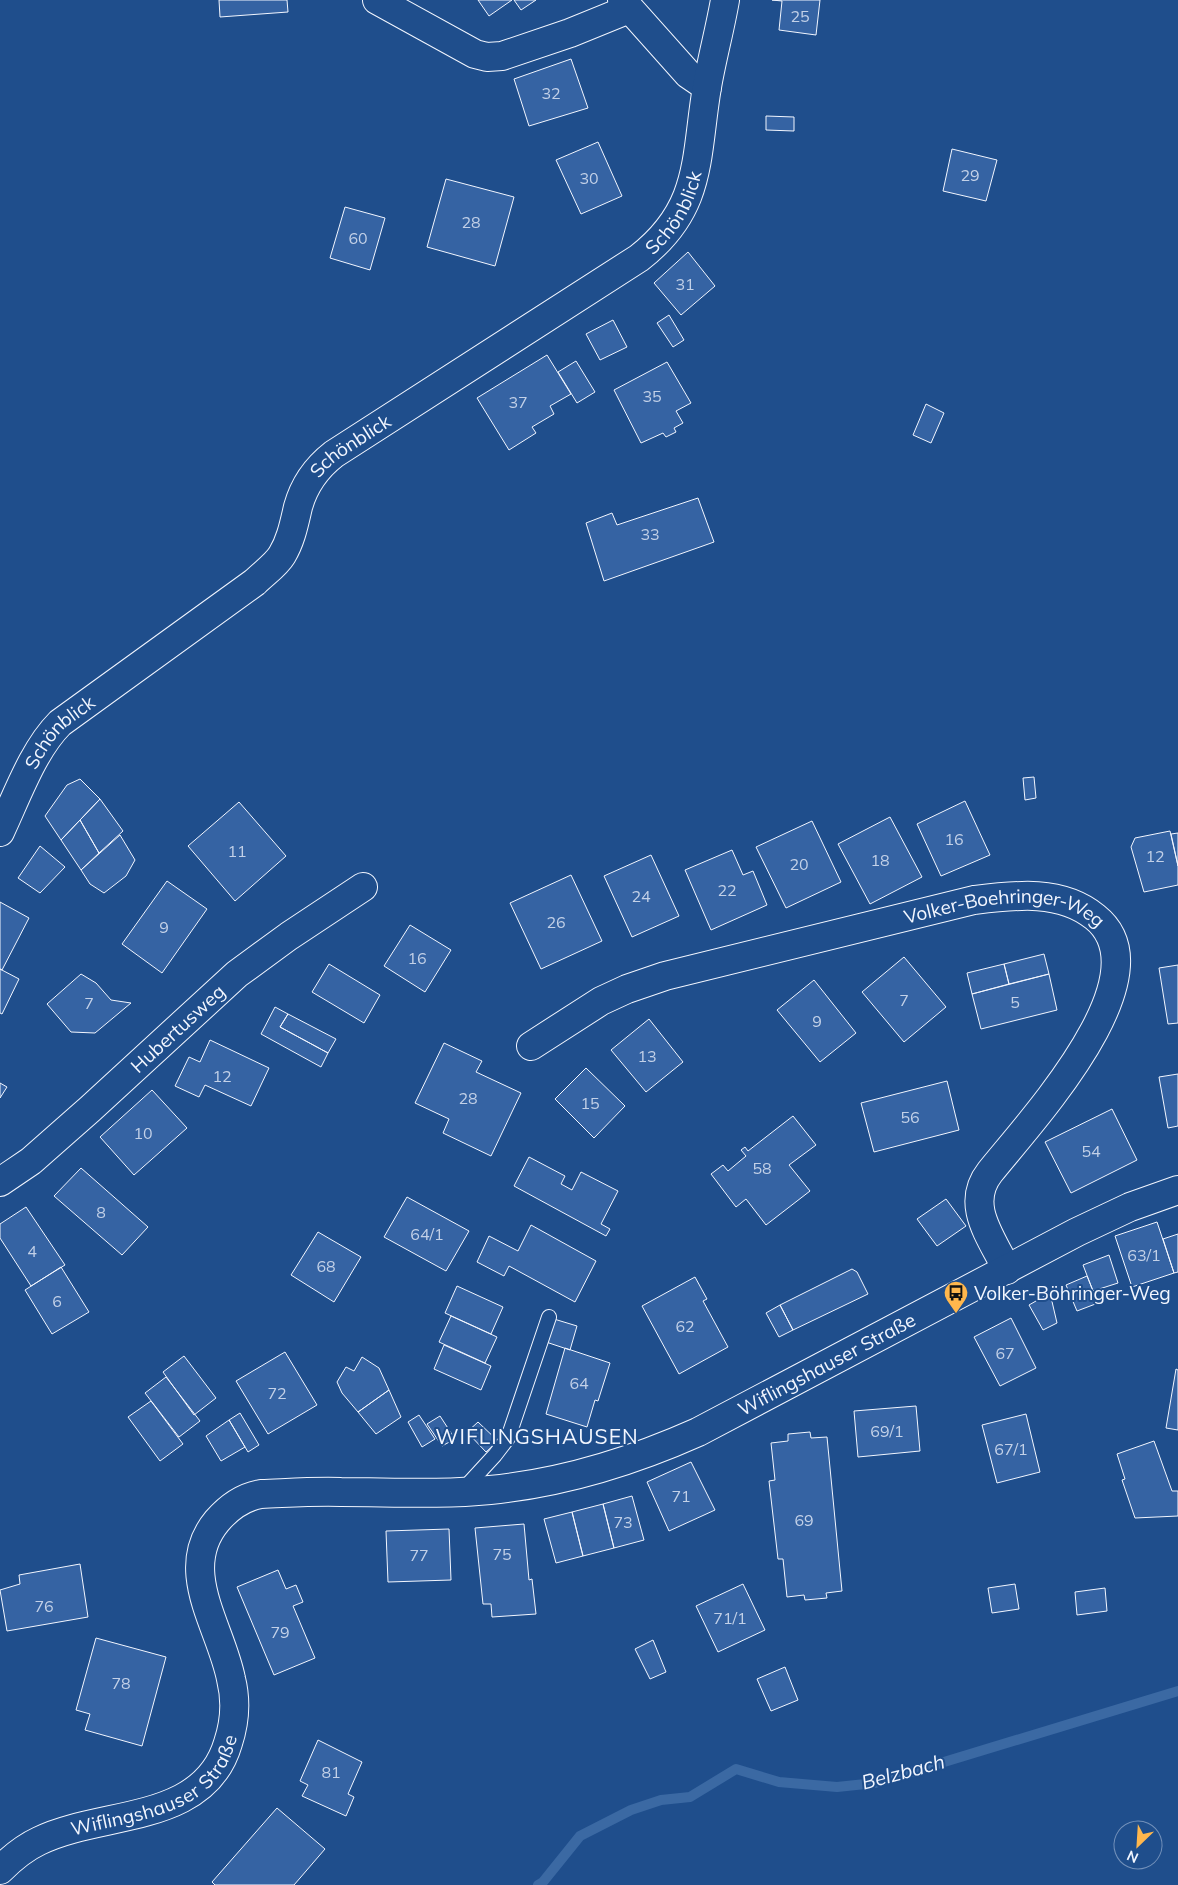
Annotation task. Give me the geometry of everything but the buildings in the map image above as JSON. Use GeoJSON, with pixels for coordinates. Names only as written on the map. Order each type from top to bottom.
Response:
{"type":"FeatureCollection","features":[{"type":"Feature","properties":{"kind":"street"},"geometry":{"type":"LineString","coordinates":[[377,0],[475,54],[487,57],[502,56],[570,33],[625,5],[688,74],[707,87]]}},
{"type":"Feature","properties":{"kind":"street","name":"Schönblick"},"geometry":{"type":"LineString","coordinates":[[0,832],[33,763],[49,735],[60,722],[255,582],[279,560],[290,537],[300,501],[319,466],[334,454],[639,258],[660,241],[682,211],[692,186],[702,134],[707,87],[725,0]]}},
{"type":"Feature","properties":{"kind":"street","name":"Hubertusweg"},"geometry":{"type":"LineString","coordinates":[[0,1182],[31,1161],[237,974],[289,936],[364,887]]}},
{"type":"Feature","properties":{"kind":"street","name":"Volker-Boehringer-Weg"},"geometry":{"type":"LineString","coordinates":[[531,1046],[592,1006],[616,994],[672,974],[974,900],[1039,896],[1063,901],[1079,907],[1098,919],[1111,934],[1117,953],[1115,975],[1106,1003],[1083,1052],[981,1185],[979,1194],[980,1212],[1007,1270]]}},
{"type":"Feature","properties":{"kind":"street","name":"Wiflingshauser Straße"},"geometry":{"type":"LineString","coordinates":[[0,1870],[20,1853],[40,1840],[77,1828],[157,1808],[182,1798],[192,1793],[208,1778],[220,1762],[231,1732],[234,1694],[224,1652],[204,1598],[200,1567],[203,1547],[209,1531],[230,1508],[244,1499],[261,1494],[339,1491],[460,1492],[508,1488],[578,1474],[634,1457],[679,1441],[1104,1219],[1130,1207],[1178,1190]]}},
{"type":"Feature","properties":{"kind":"lane"},"geometry":{"type":"LineString","coordinates":[[460,1492],[495,1455],[508,1438],[549,1317]]}},
{"type":"Feature","properties":{"kind":"waterway","name":"Belzbach"},"geometry":{"type":"LineString","coordinates":[[538,1885],[543,1882],[580,1836],[631,1810],[661,1800],[690,1797],[736,1769],[779,1782],[837,1787],[875,1783],[1178,1691]]}},
{"type":"Feature","properties":{"kind":"place","name":"Volker-Böhringer-Weg"},"geometry":{"type":"Point","coordinates":[956,1314]}},
{"type":"Feature","properties":{"kind":"district","name":"WIFLINGSHAUSEN"},"geometry":{"type":"Point","coordinates":[537,1437]}}]}
